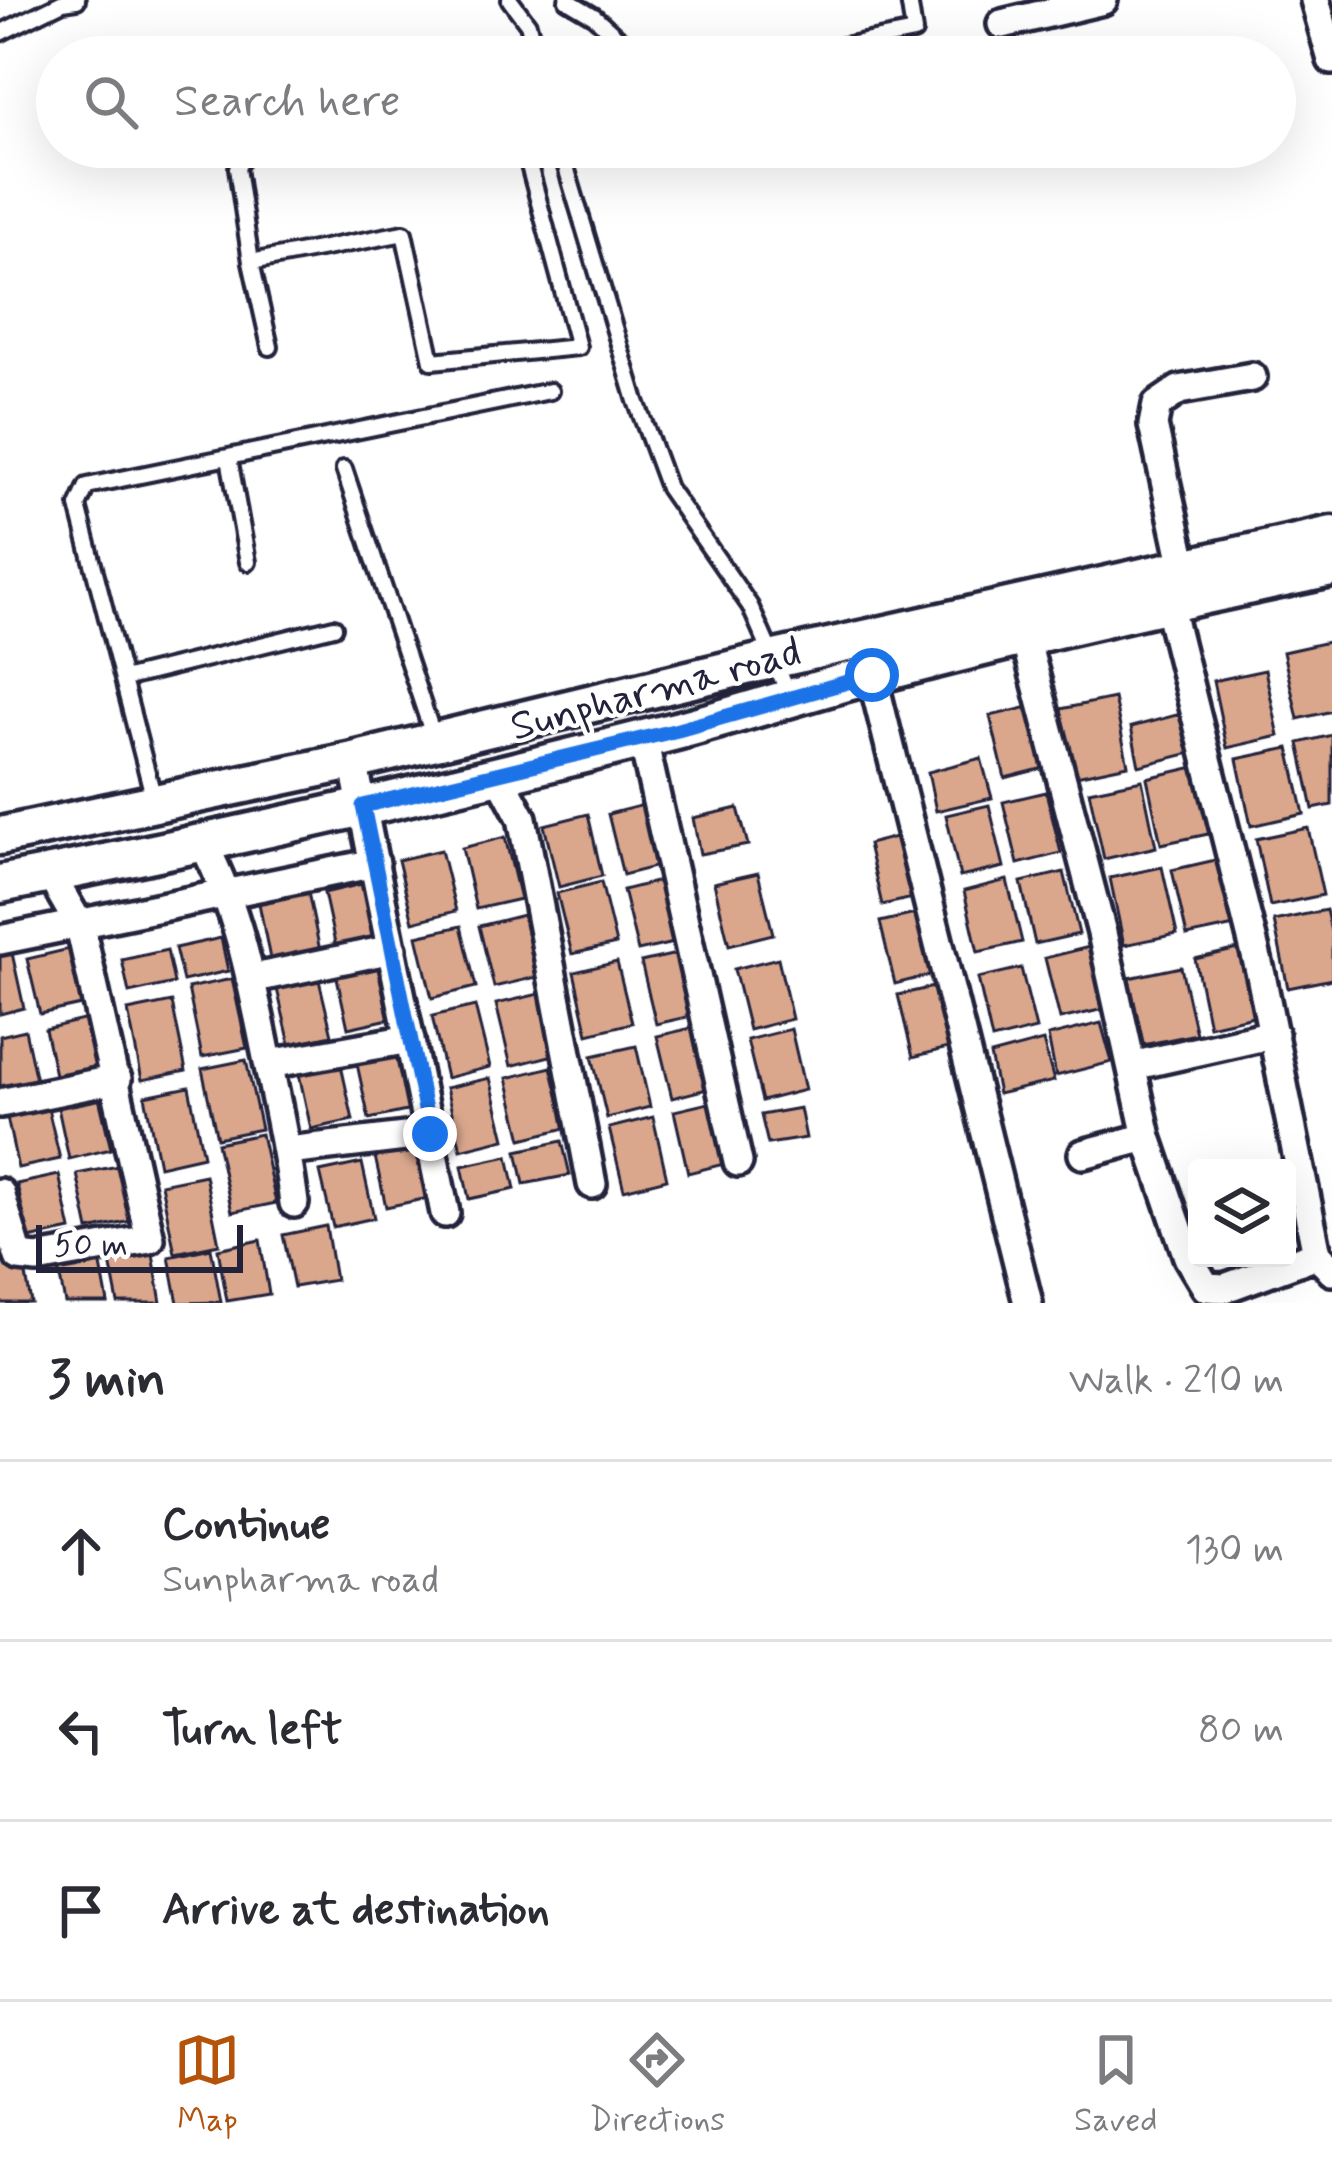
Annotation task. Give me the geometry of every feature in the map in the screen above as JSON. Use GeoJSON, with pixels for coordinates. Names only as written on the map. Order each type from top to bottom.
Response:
{"type":"FeatureCollection","features":[{"type":"Feature","properties":{"kind":"street"},"geometry":{"type":"LineString","coordinates":[[1002,24],[1103,0]]}},
{"type":"Feature","properties":{"kind":"street"},"geometry":{"type":"LineString","coordinates":[[1315,0],[1332,60]]}},
{"type":"Feature","properties":{"kind":"street"},"geometry":{"type":"LineString","coordinates":[[1184,568],[1154,424],[1157,404],[1179,390],[1252,376]]}},
{"type":"Feature","properties":{"kind":"street","name":"Sunpharma road"},"geometry":{"type":"LineString","coordinates":[[0,836],[353,761],[775,659],[1184,568],[1331,564]]}},
{"type":"Feature","properties":{"kind":"street","name":"Sunpharma road"},"geometry":{"type":"LineString","coordinates":[[0,884],[204,845],[499,775],[872,675],[1331,564]]}},
{"type":"Feature","properties":{"kind":"street"},"geometry":{"type":"LineString","coordinates":[[1025,638],[1147,1137],[1187,1257],[1207,1287],[1225,1288],[1325,1262],[1168,603]]}},
{"type":"Feature","properties":{"kind":"street"},"geometry":{"type":"LineString","coordinates":[[872,675],[1028,1303]]}},
{"type":"Feature","properties":{"kind":"street"},"geometry":{"type":"LineString","coordinates":[[643,739],[738,1162]]}},
{"type":"Feature","properties":{"kind":"street"},"geometry":{"type":"LineString","coordinates":[[353,761],[446,1213]]}},
{"type":"Feature","properties":{"kind":"street"},"geometry":{"type":"LineString","coordinates":[[499,775],[522,818],[592,1184]]}},
{"type":"Feature","properties":{"kind":"street"},"geometry":{"type":"LineString","coordinates":[[204,845],[228,892],[250,979],[288,1151],[294,1203]]}},
{"type":"Feature","properties":{"kind":"street"},"geometry":{"type":"LineString","coordinates":[[0,940],[375,863]]}},
{"type":"Feature","properties":{"kind":"street"},"geometry":{"type":"LineString","coordinates":[[0,1193],[19,1257],[37,1259],[150,1239],[80,926],[50,874]]}},
{"type":"Feature","properties":{"kind":"street"},"geometry":{"type":"LineString","coordinates":[[250,979],[392,949]]}},
{"type":"Feature","properties":{"kind":"street"},"geometry":{"type":"LineString","coordinates":[[1132,1066],[1274,1034]]}},
{"type":"Feature","properties":{"kind":"street"},"geometry":{"type":"LineString","coordinates":[[268,1064],[410,1039]]}},
{"type":"Feature","properties":{"kind":"street"},"geometry":{"type":"LineString","coordinates":[[0,1103],[117,1079]]}},
{"type":"Feature","properties":{"kind":"street"},"geometry":{"type":"LineString","coordinates":[[288,1151],[430,1134]]}},
{"type":"Feature","properties":{"kind":"street"},"geometry":{"type":"LineString","coordinates":[[1083,1154],[1147,1137]]}},
{"type":"Feature","properties":{"kind":"lane"},"geometry":{"type":"LineString","coordinates":[[27,0],[32,17]]}},
{"type":"Feature","properties":{"kind":"lane"},"geometry":{"type":"LineString","coordinates":[[0,33],[77,0]]}},
{"type":"Feature","properties":{"kind":"lane"},"geometry":{"type":"LineString","coordinates":[[510,0],[531,36]]}},
{"type":"Feature","properties":{"kind":"lane"},"geometry":{"type":"LineString","coordinates":[[567,0],[616,36]]}},
{"type":"Feature","properties":{"kind":"lane"},"geometry":{"type":"LineString","coordinates":[[894,36],[914,32],[909,0]]}},
{"type":"Feature","properties":{"kind":"lane"},"geometry":{"type":"LineString","coordinates":[[237,168],[270,347]]}},
{"type":"Feature","properties":{"kind":"lane"},"geometry":{"type":"LineString","coordinates":[[251,262],[404,233],[432,361],[578,347],[530,168]]}},
{"type":"Feature","properties":{"kind":"lane"},"geometry":{"type":"LineString","coordinates":[[566,168],[636,401],[668,488],[750,606],[791,698]]}},
{"type":"Feature","properties":{"kind":"lane"},"geometry":{"type":"LineString","coordinates":[[155,803],[78,506],[88,487],[550,391]]}},
{"type":"Feature","properties":{"kind":"lane"},"geometry":{"type":"LineString","coordinates":[[229,458],[248,562]]}},
{"type":"Feature","properties":{"kind":"lane"},"geometry":{"type":"LineString","coordinates":[[344,469],[435,741]]}},
{"type":"Feature","properties":{"kind":"lane"},"geometry":{"type":"LineString","coordinates":[[123,679],[334,626]]}},
{"type":"Feature","properties":{"kind":"building"},"geometry":{"type":"Polygon","coordinates":[[[1332,641],[1332,711],[1298,719],[1283,652],[1332,641]]]}},
{"type":"Feature","properties":{"kind":"building"},"geometry":{"type":"Polygon","coordinates":[[[1265,670],[1279,736],[1227,748],[1213,681],[1265,670]]]}},
{"type":"Feature","properties":{"kind":"building"},"geometry":{"type":"Polygon","coordinates":[[[1114,698],[1128,765],[1076,776],[1061,709],[1114,698]]]}},
{"type":"Feature","properties":{"kind":"building"},"geometry":{"type":"Polygon","coordinates":[[[1033,706],[1048,767],[1005,778],[990,716],[1033,706]]]}},
{"type":"Feature","properties":{"kind":"building"},"geometry":{"type":"Polygon","coordinates":[[[1184,713],[1195,752],[1139,766],[1131,727],[1184,713]]]}},
{"type":"Feature","properties":{"kind":"building"},"geometry":{"type":"Polygon","coordinates":[[[1332,735],[1332,805],[1313,809],[1299,743],[1332,735]]]}},
{"type":"Feature","properties":{"kind":"building"},"geometry":{"type":"Polygon","coordinates":[[[1289,748],[1304,814],[1251,826],[1237,759],[1289,748]]]}},
{"type":"Feature","properties":{"kind":"building"},"geometry":{"type":"Polygon","coordinates":[[[981,758],[992,798],[936,811],[928,772],[981,758]]]}},
{"type":"Feature","properties":{"kind":"building"},"geometry":{"type":"Polygon","coordinates":[[[1199,766],[1213,833],[1161,844],[1147,778],[1199,766]]]}},
{"type":"Feature","properties":{"kind":"building"},"geometry":{"type":"Polygon","coordinates":[[[1142,780],[1156,847],[1104,859],[1089,791],[1142,780]]]}},
{"type":"Feature","properties":{"kind":"building"},"geometry":{"type":"Polygon","coordinates":[[[1046,792],[1061,853],[1018,864],[1003,802],[1046,792]]]}},
{"type":"Feature","properties":{"kind":"building"},"geometry":{"type":"Polygon","coordinates":[[[651,803],[666,864],[623,875],[608,814],[651,803]]]}},
{"type":"Feature","properties":{"kind":"building"},"geometry":{"type":"Polygon","coordinates":[[[989,805],[1004,867],[960,877],[946,815],[989,805]]]}},
{"type":"Feature","properties":{"kind":"building"},"geometry":{"type":"Polygon","coordinates":[[[738,808],[748,845],[700,854],[693,818],[738,808]]]}},
{"type":"Feature","properties":{"kind":"building"},"geometry":{"type":"Polygon","coordinates":[[[588,814],[602,876],[559,887],[544,825],[588,814]]]}},
{"type":"Feature","properties":{"kind":"building"},"geometry":{"type":"Polygon","coordinates":[[[1308,828],[1323,895],[1270,906],[1256,839],[1308,828]]]}},
{"type":"Feature","properties":{"kind":"building"},"geometry":{"type":"Polygon","coordinates":[[[911,833],[926,895],[882,905],[868,844],[911,833]]]}},
{"type":"Feature","properties":{"kind":"building"},"geometry":{"type":"Polygon","coordinates":[[[505,837],[520,899],[476,909],[462,848],[505,837]]]}},
{"type":"Feature","properties":{"kind":"building"},"geometry":{"type":"Polygon","coordinates":[[[441,850],[456,911],[413,922],[398,860],[441,850]]]}},
{"type":"Feature","properties":{"kind":"building"},"geometry":{"type":"Polygon","coordinates":[[[1224,858],[1239,925],[1187,936],[1172,870],[1224,858]]]}},
{"type":"Feature","properties":{"kind":"building"},"geometry":{"type":"Polygon","coordinates":[[[1162,867],[1177,934],[1124,945],[1110,878],[1162,867]]]}},
{"type":"Feature","properties":{"kind":"building"},"geometry":{"type":"Polygon","coordinates":[[[1064,872],[1079,934],[1035,944],[1021,882],[1064,872]]]}},
{"type":"Feature","properties":{"kind":"building"},"geometry":{"type":"Polygon","coordinates":[[[758,873],[773,934],[729,945],[714,883],[758,873]]]}},
{"type":"Feature","properties":{"kind":"building"},"geometry":{"type":"Polygon","coordinates":[[[667,879],[682,941],[638,951],[623,890],[667,879]]]}},
{"type":"Feature","properties":{"kind":"building"},"geometry":{"type":"Polygon","coordinates":[[[1007,880],[1022,942],[978,952],[964,891],[1007,880]]]}},
{"type":"Feature","properties":{"kind":"building"},"geometry":{"type":"Polygon","coordinates":[[[306,882],[320,951],[270,959],[257,893],[306,882]]]}},
{"type":"Feature","properties":{"kind":"building"},"geometry":{"type":"Polygon","coordinates":[[[601,882],[616,944],[572,954],[557,893],[601,882]]]}},
{"type":"Feature","properties":{"kind":"building"},"geometry":{"type":"Polygon","coordinates":[[[366,883],[378,938],[336,948],[324,893],[366,883]]]}},
{"type":"Feature","properties":{"kind":"building"},"geometry":{"type":"Polygon","coordinates":[[[1326,910],[1332,936],[1332,979],[1288,988],[1274,921],[1326,910]]]}},
{"type":"Feature","properties":{"kind":"building"},"geometry":{"type":"Polygon","coordinates":[[[924,912],[939,973],[895,984],[880,922],[924,912]]]}},
{"type":"Feature","properties":{"kind":"building"},"geometry":{"type":"Polygon","coordinates":[[[523,915],[537,977],[494,987],[479,926],[523,915]]]}},
{"type":"Feature","properties":{"kind":"building"},"geometry":{"type":"Polygon","coordinates":[[[461,926],[476,987],[432,998],[417,936],[461,926]]]}},
{"type":"Feature","properties":{"kind":"building"},"geometry":{"type":"Polygon","coordinates":[[[221,938],[228,971],[183,981],[175,948],[221,938]]]}},
{"type":"Feature","properties":{"kind":"building"},"geometry":{"type":"Polygon","coordinates":[[[1089,947],[1104,1009],[1060,1019],[1045,958],[1089,947]]]}},
{"type":"Feature","properties":{"kind":"building"},"geometry":{"type":"Polygon","coordinates":[[[1247,947],[1262,1014],[1209,1026],[1195,959],[1247,947]]]}},
{"type":"Feature","properties":{"kind":"building"},"geometry":{"type":"Polygon","coordinates":[[[69,949],[81,1005],[40,1014],[27,959],[69,949]]]}},
{"type":"Feature","properties":{"kind":"building"},"geometry":{"type":"Polygon","coordinates":[[[167,950],[174,983],[129,993],[122,960],[167,950]]]}},
{"type":"Feature","properties":{"kind":"building"},"geometry":{"type":"Polygon","coordinates":[[[685,952],[700,1014],[656,1024],[641,962],[685,952]]]}},
{"type":"Feature","properties":{"kind":"building"},"geometry":{"type":"Polygon","coordinates":[[[12,953],[24,1008],[0,1014],[0,956],[12,953]]]}},
{"type":"Feature","properties":{"kind":"building"},"geometry":{"type":"Polygon","coordinates":[[[778,958],[792,1019],[749,1030],[734,969],[778,958]]]}},
{"type":"Feature","properties":{"kind":"building"},"geometry":{"type":"Polygon","coordinates":[[[617,962],[632,1023],[588,1034],[574,972],[617,962]]]}},
{"type":"Feature","properties":{"kind":"building"},"geometry":{"type":"Polygon","coordinates":[[[377,964],[389,1019],[348,1028],[336,973],[377,964]]]}},
{"type":"Feature","properties":{"kind":"building"},"geometry":{"type":"Polygon","coordinates":[[[1181,967],[1196,1034],[1143,1045],[1129,978],[1181,967]]]}},
{"type":"Feature","properties":{"kind":"building"},"geometry":{"type":"Polygon","coordinates":[[[1021,968],[1036,1029],[992,1040],[978,978],[1021,968]]]}},
{"type":"Feature","properties":{"kind":"building"},"geometry":{"type":"Polygon","coordinates":[[[232,979],[247,1048],[202,1057],[188,988],[232,979]]]}},
{"type":"Feature","properties":{"kind":"building"},"geometry":{"type":"Polygon","coordinates":[[[319,980],[332,1035],[290,1044],[277,989],[319,980]]]}},
{"type":"Feature","properties":{"kind":"building"},"geometry":{"type":"Polygon","coordinates":[[[942,985],[956,1046],[913,1057],[898,995],[942,985]]]}},
{"type":"Feature","properties":{"kind":"building"},"geometry":{"type":"Polygon","coordinates":[[[539,994],[554,1055],[511,1066],[496,1004],[539,994]]]}},
{"type":"Feature","properties":{"kind":"building"},"geometry":{"type":"Polygon","coordinates":[[[172,1002],[186,1071],[142,1080],[128,1011],[172,1002]]]}},
{"type":"Feature","properties":{"kind":"building"},"geometry":{"type":"Polygon","coordinates":[[[475,1006],[490,1067],[446,1078],[432,1016],[475,1006]]]}},
{"type":"Feature","properties":{"kind":"building"},"geometry":{"type":"Polygon","coordinates":[[[87,1019],[99,1075],[57,1084],[45,1029],[87,1019]]]}},
{"type":"Feature","properties":{"kind":"building"},"geometry":{"type":"Polygon","coordinates":[[[1101,1023],[1112,1062],[1056,1076],[1048,1036],[1101,1023]]]}},
{"type":"Feature","properties":{"kind":"building"},"geometry":{"type":"Polygon","coordinates":[[[700,1026],[715,1087],[672,1098],[657,1036],[700,1026]]]}},
{"type":"Feature","properties":{"kind":"building"},"geometry":{"type":"Polygon","coordinates":[[[791,1029],[805,1090],[762,1101],[747,1040],[791,1029]]]}},
{"type":"Feature","properties":{"kind":"building"},"geometry":{"type":"Polygon","coordinates":[[[25,1030],[37,1085],[0,1094],[0,1036],[25,1030]]]}},
{"type":"Feature","properties":{"kind":"building"},"geometry":{"type":"Polygon","coordinates":[[[1043,1041],[1054,1081],[998,1094],[990,1055],[1043,1041]]]}},
{"type":"Feature","properties":{"kind":"building"},"geometry":{"type":"Polygon","coordinates":[[[636,1046],[650,1107],[607,1118],[592,1056],[636,1046]]]}},
{"type":"Feature","properties":{"kind":"building"},"geometry":{"type":"Polygon","coordinates":[[[399,1055],[411,1110],[369,1119],[357,1064],[399,1055]]]}},
{"type":"Feature","properties":{"kind":"building"},"geometry":{"type":"Polygon","coordinates":[[[246,1060],[261,1129],[217,1138],[202,1069],[246,1060]]]}},
{"type":"Feature","properties":{"kind":"building"},"geometry":{"type":"Polygon","coordinates":[[[341,1065],[353,1120],[311,1129],[299,1074],[341,1065]]]}},
{"type":"Feature","properties":{"kind":"building"},"geometry":{"type":"Polygon","coordinates":[[[551,1067],[566,1128],[522,1139],[507,1078],[551,1067]]]}},
{"type":"Feature","properties":{"kind":"building"},"geometry":{"type":"Polygon","coordinates":[[[490,1078],[505,1139],[461,1150],[446,1088],[490,1078]]]}},
{"type":"Feature","properties":{"kind":"building"},"geometry":{"type":"Polygon","coordinates":[[[189,1087],[203,1156],[159,1166],[145,1096],[189,1087]]]}},
{"type":"Feature","properties":{"kind":"building"},"geometry":{"type":"Polygon","coordinates":[[[98,1094],[111,1149],[69,1159],[57,1103],[98,1094]]]}},
{"type":"Feature","properties":{"kind":"building"},"geometry":{"type":"Polygon","coordinates":[[[717,1101],[732,1162],[688,1173],[674,1111],[717,1101]]]}},
{"type":"Feature","properties":{"kind":"building"},"geometry":{"type":"Polygon","coordinates":[[[47,1104],[60,1159],[18,1168],[6,1113],[47,1104]]]}},
{"type":"Feature","properties":{"kind":"building"},"geometry":{"type":"Polygon","coordinates":[[[800,1108],[806,1138],[768,1144],[761,1115],[800,1108]]]}},
{"type":"Feature","properties":{"kind":"building"},"geometry":{"type":"Polygon","coordinates":[[[653,1117],[667,1179],[624,1190],[609,1128],[653,1117]]]}},
{"type":"Feature","properties":{"kind":"building"},"geometry":{"type":"Polygon","coordinates":[[[261,1134],[276,1203],[232,1212],[217,1143],[261,1134]]]}},
{"type":"Feature","properties":{"kind":"building"},"geometry":{"type":"Polygon","coordinates":[[[562,1141],[570,1175],[524,1184],[517,1151],[562,1141]]]}},
{"type":"Feature","properties":{"kind":"building"},"geometry":{"type":"Polygon","coordinates":[[[415,1143],[428,1198],[386,1207],[374,1152],[415,1143]]]}},
{"type":"Feature","properties":{"kind":"building"},"geometry":{"type":"Polygon","coordinates":[[[508,1156],[515,1189],[469,1199],[462,1166],[508,1156]]]}},
{"type":"Feature","properties":{"kind":"building"},"geometry":{"type":"Polygon","coordinates":[[[362,1163],[374,1218],[333,1227],[320,1172],[362,1163]]]}},
{"type":"Feature","properties":{"kind":"building"},"geometry":{"type":"Polygon","coordinates":[[[118,1166],[131,1221],[89,1230],[77,1174],[118,1166]]]}},
{"type":"Feature","properties":{"kind":"building"},"geometry":{"type":"Polygon","coordinates":[[[59,1175],[71,1230],[29,1239],[17,1184],[59,1175]]]}},
{"type":"Feature","properties":{"kind":"building"},"geometry":{"type":"Polygon","coordinates":[[[205,1175],[219,1244],[175,1253],[161,1184],[205,1175]]]}},
{"type":"Feature","properties":{"kind":"building"},"geometry":{"type":"Polygon","coordinates":[[[326,1226],[335,1280],[294,1287],[283,1235],[326,1226]]]}},
{"type":"Feature","properties":{"kind":"building"},"geometry":{"type":"Polygon","coordinates":[[[260,1240],[269,1294],[227,1301],[218,1249],[260,1240]]]}},
{"type":"Feature","properties":{"kind":"building"},"geometry":{"type":"Polygon","coordinates":[[[211,1248],[221,1302],[178,1303],[169,1257],[211,1248]]]}},
{"type":"Feature","properties":{"kind":"building"},"geometry":{"type":"Polygon","coordinates":[[[153,1254],[161,1303],[118,1303],[110,1262],[153,1254]]]}},
{"type":"Feature","properties":{"kind":"building"},"geometry":{"type":"Polygon","coordinates":[[[99,1255],[108,1303],[65,1303],[57,1263],[99,1255]]]}},
{"type":"Feature","properties":{"kind":"building"},"geometry":{"type":"Polygon","coordinates":[[[23,1258],[31,1303],[0,1303],[0,1263],[23,1258]]]}},
{"type":"Feature","properties":{"kind":"route"},"geometry":{"type":"LineString","coordinates":[[430,1134],[363,806],[678,730],[872,675]]}}]}
